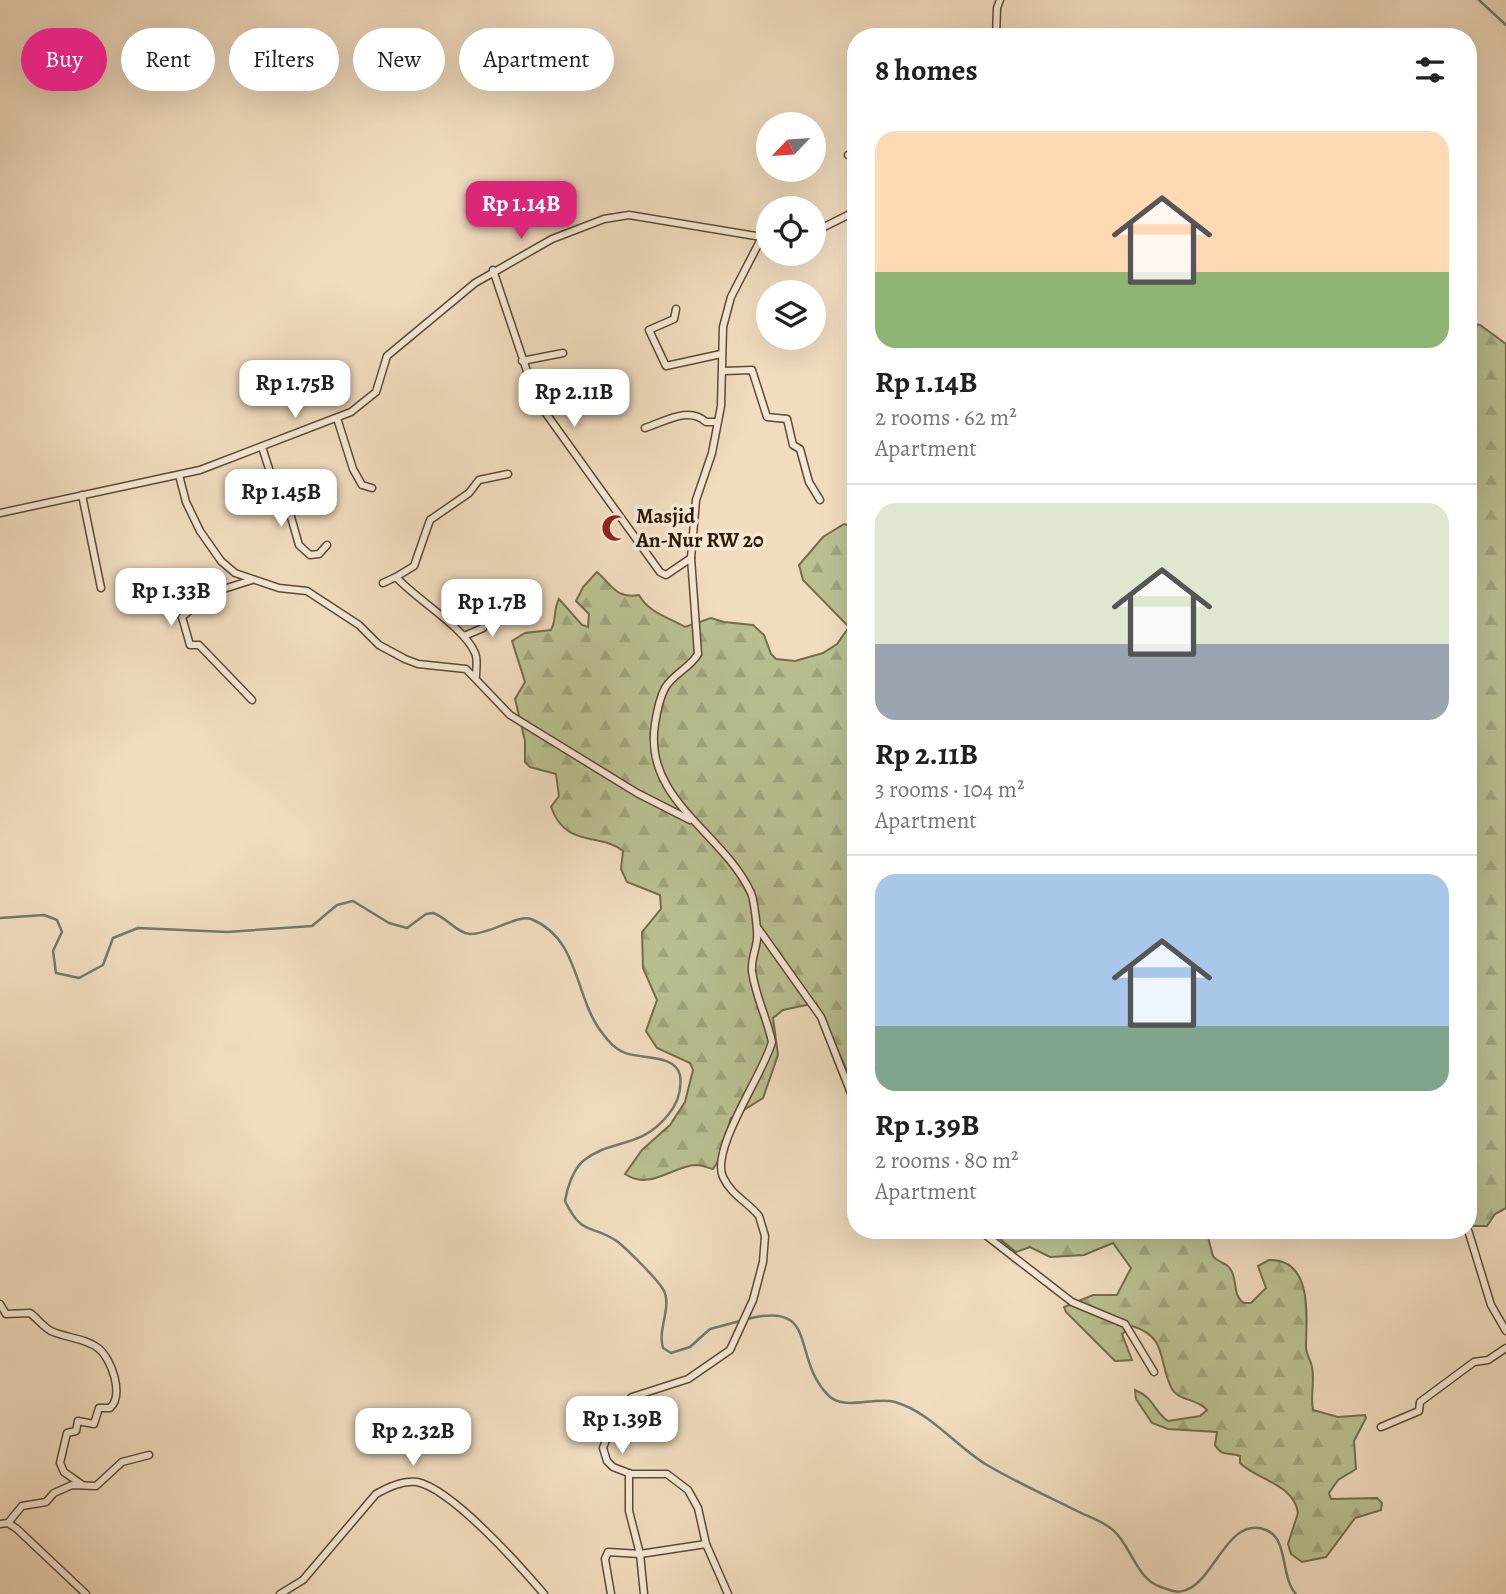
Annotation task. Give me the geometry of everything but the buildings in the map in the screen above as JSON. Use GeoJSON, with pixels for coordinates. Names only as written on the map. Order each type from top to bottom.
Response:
{"type":"FeatureCollection","features":[{"type":"Feature","properties":{"kind":"street"},"geometry":{"type":"LineString","coordinates":[[997,28],[1000,0]]}},
{"type":"Feature","properties":{"kind":"street"},"geometry":{"type":"LineString","coordinates":[[0,513],[215,466],[337,418],[362,405],[376,392],[387,356],[493,270],[568,232],[620,215],[756,237]]}},
{"type":"Feature","properties":{"kind":"street"},"geometry":{"type":"LineString","coordinates":[[826,226],[847,216]]}},
{"type":"Feature","properties":{"kind":"street"},"geometry":{"type":"LineString","coordinates":[[728,1594],[706,1544],[695,1499],[680,1482],[659,1472],[629,1473],[607,1461],[603,1448],[622,1406],[642,1392],[674,1384],[700,1372],[730,1350],[753,1300],[763,1262],[763,1227],[754,1209],[733,1195],[721,1168],[732,1125],[772,1042],[753,978],[753,957],[758,937],[752,895],[724,852],[694,822],[669,791],[657,768],[653,747],[659,702],[666,685],[698,654],[691,558],[696,500],[712,453],[724,371],[720,354],[731,297],[756,254]]}},
{"type":"Feature","properties":{"kind":"street"},"geometry":{"type":"LineString","coordinates":[[493,270],[522,349],[522,361],[537,401],[660,572],[666,575],[691,558]]}},
{"type":"Feature","properties":{"kind":"street"},"geometry":{"type":"LineString","coordinates":[[676,309],[674,319],[649,329],[666,365],[720,354]]}},
{"type":"Feature","properties":{"kind":"street"},"geometry":{"type":"LineString","coordinates":[[522,361],[563,353]]}},
{"type":"Feature","properties":{"kind":"street"},"geometry":{"type":"LineString","coordinates":[[724,371],[752,370],[767,417],[787,419],[793,446],[800,449],[809,482],[820,500]]}},
{"type":"Feature","properties":{"kind":"street"},"geometry":{"type":"LineString","coordinates":[[645,428],[688,413],[699,415],[706,422],[717,422]]}},
{"type":"Feature","properties":{"kind":"street"},"geometry":{"type":"LineString","coordinates":[[337,418],[353,469],[362,485],[372,488]]}},
{"type":"Feature","properties":{"kind":"street"},"geometry":{"type":"LineString","coordinates":[[262,447],[271,474],[287,503],[299,544],[310,555],[319,554],[327,545]]}},
{"type":"Feature","properties":{"kind":"street"},"geometry":{"type":"LineString","coordinates":[[383,583],[414,566],[430,520],[469,493],[479,480],[508,474]]}},
{"type":"Feature","properties":{"kind":"street"},"geometry":{"type":"LineString","coordinates":[[179,475],[191,515],[209,547],[228,567],[252,580],[279,588],[307,590],[359,625],[379,645],[399,656],[418,664],[461,667],[476,676],[493,700],[510,715],[637,793],[694,822]]}},
{"type":"Feature","properties":{"kind":"street"},"geometry":{"type":"LineString","coordinates":[[82,495],[101,588]]}},
{"type":"Feature","properties":{"kind":"street"},"geometry":{"type":"LineString","coordinates":[[396,577],[464,636],[475,653],[476,676]]}},
{"type":"Feature","properties":{"kind":"street"},"geometry":{"type":"LineString","coordinates":[[252,580],[189,600],[188,612],[182,617],[190,645],[199,645],[252,701]]}},
{"type":"Feature","properties":{"kind":"street"},"geometry":{"type":"LineString","coordinates":[[464,636],[484,628],[486,620],[491,617],[509,613]]}},
{"type":"Feature","properties":{"kind":"street"},"geometry":{"type":"LineString","coordinates":[[756,926],[821,1017],[847,1083]]}},
{"type":"Feature","properties":{"kind":"street"},"geometry":{"type":"LineString","coordinates":[[990,1239],[1072,1303],[1125,1324],[1154,1372]]}},
{"type":"Feature","properties":{"kind":"street"},"geometry":{"type":"LineString","coordinates":[[1471,1239],[1491,1305],[1506,1331]]}},
{"type":"Feature","properties":{"kind":"street"},"geometry":{"type":"LineString","coordinates":[[0,1304],[6,1314],[30,1313],[51,1331],[96,1346],[107,1360],[116,1388],[115,1402],[110,1408],[99,1408],[94,1424],[78,1421],[76,1431],[67,1433],[61,1456],[64,1472],[80,1484]]}},
{"type":"Feature","properties":{"kind":"street"},"geometry":{"type":"LineString","coordinates":[[1381,1427],[1419,1411],[1420,1402],[1446,1382],[1474,1362],[1488,1360],[1506,1348]]}},
{"type":"Feature","properties":{"kind":"street"},"geometry":{"type":"LineString","coordinates":[[86,1594],[62,1569],[4,1524],[22,1506],[46,1503],[58,1491],[80,1484],[96,1486],[122,1462],[149,1455]]}},
{"type":"Feature","properties":{"kind":"street"},"geometry":{"type":"LineString","coordinates":[[629,1473],[629,1511],[640,1554],[644,1594]]}},
{"type":"Feature","properties":{"kind":"street"},"geometry":{"type":"LineString","coordinates":[[280,1594],[303,1580],[376,1494],[390,1486],[415,1482],[427,1486],[460,1510],[508,1550],[544,1594]]}},
{"type":"Feature","properties":{"kind":"street"},"geometry":{"type":"LineString","coordinates":[[611,1594],[606,1554],[612,1550],[640,1554],[706,1544]]}},
{"type":"Feature","properties":{"kind":"green space"},"geometry":{"type":"Polygon","coordinates":[[[1477,324],[1506,344],[1506,1208],[1495,1214],[1487,1226],[1477,1226],[1477,324]]]}},
{"type":"Feature","properties":{"kind":"green space"},"geometry":{"type":"Polygon","coordinates":[[[844,524],[847,525],[847,625],[803,580],[799,565],[823,537],[844,524]]]}},
{"type":"Feature","properties":{"kind":"green space"},"geometry":{"type":"Polygon","coordinates":[[[597,572],[620,593],[639,595],[653,610],[685,627],[711,618],[753,625],[764,635],[771,654],[776,659],[795,661],[823,653],[837,644],[847,630],[847,1071],[816,1003],[783,1010],[773,1018],[778,1055],[763,1098],[731,1118],[720,1158],[713,1169],[687,1166],[652,1179],[634,1179],[625,1174],[642,1150],[670,1125],[685,1102],[693,1070],[690,1063],[657,1048],[646,1031],[657,1000],[643,968],[642,932],[661,909],[660,895],[627,882],[621,869],[623,851],[614,845],[574,834],[557,820],[551,807],[559,796],[556,774],[530,767],[525,762],[525,741],[515,699],[525,682],[512,641],[525,633],[551,630],[559,599],[582,625],[588,627],[589,614],[576,601],[583,587],[597,572]]]}},
{"type":"Feature","properties":{"kind":"green space"},"geometry":{"type":"Polygon","coordinates":[[[1000,1239],[1208,1239],[1213,1256],[1229,1267],[1236,1292],[1244,1303],[1251,1303],[1266,1288],[1258,1266],[1269,1260],[1284,1262],[1294,1269],[1300,1279],[1306,1306],[1306,1350],[1313,1373],[1313,1410],[1338,1417],[1365,1415],[1366,1418],[1354,1441],[1356,1469],[1338,1480],[1329,1493],[1331,1499],[1377,1498],[1382,1503],[1381,1510],[1355,1518],[1326,1557],[1302,1562],[1291,1554],[1288,1544],[1298,1513],[1290,1495],[1247,1469],[1240,1463],[1240,1456],[1220,1451],[1215,1445],[1217,1432],[1168,1429],[1152,1423],[1136,1399],[1135,1390],[1142,1393],[1168,1421],[1200,1416],[1207,1410],[1174,1392],[1157,1343],[1132,1326],[1122,1334],[1132,1360],[1115,1361],[1066,1312],[1064,1307],[1093,1295],[1117,1295],[1131,1268],[1113,1243],[1084,1255],[1050,1257],[1030,1247],[1016,1252],[1000,1239]]]}},
{"type":"Feature","properties":{"kind":"waterway"},"geometry":{"type":"LineString","coordinates":[[1479,0],[1506,25]]}},
{"type":"Feature","properties":{"kind":"waterway"},"geometry":{"type":"LineString","coordinates":[[0,918],[44,915],[57,920],[62,932],[53,951],[56,973],[79,978],[103,965],[113,938],[138,928],[227,932],[312,926],[337,905],[353,901],[389,923],[407,928],[426,914],[433,913],[470,934],[519,919],[531,919],[547,928],[559,940],[568,955],[594,1020],[610,1042],[620,1051],[671,1063],[680,1075],[674,1106],[657,1126],[636,1139],[594,1154],[576,1169],[565,1201],[571,1213],[583,1225],[618,1242],[663,1289],[666,1296],[663,1348],[671,1353],[690,1347],[710,1329],[740,1321]]}},
{"type":"Feature","properties":{"kind":"waterway"},"geometry":{"type":"LineString","coordinates":[[747,1319],[770,1315],[786,1318],[795,1325],[817,1381],[829,1396],[843,1402],[887,1401],[908,1407],[932,1422],[987,1465],[1106,1525],[1120,1537],[1140,1570],[1153,1583],[1174,1591],[1186,1590],[1196,1584],[1232,1540],[1253,1528],[1266,1530],[1278,1541],[1291,1587],[1296,1594]]}},
{"type":"Feature","properties":{"kind":"place","name":"Masjid An-Nur RW 20"},"geometry":{"type":"Point","coordinates":[615,528]}}]}
